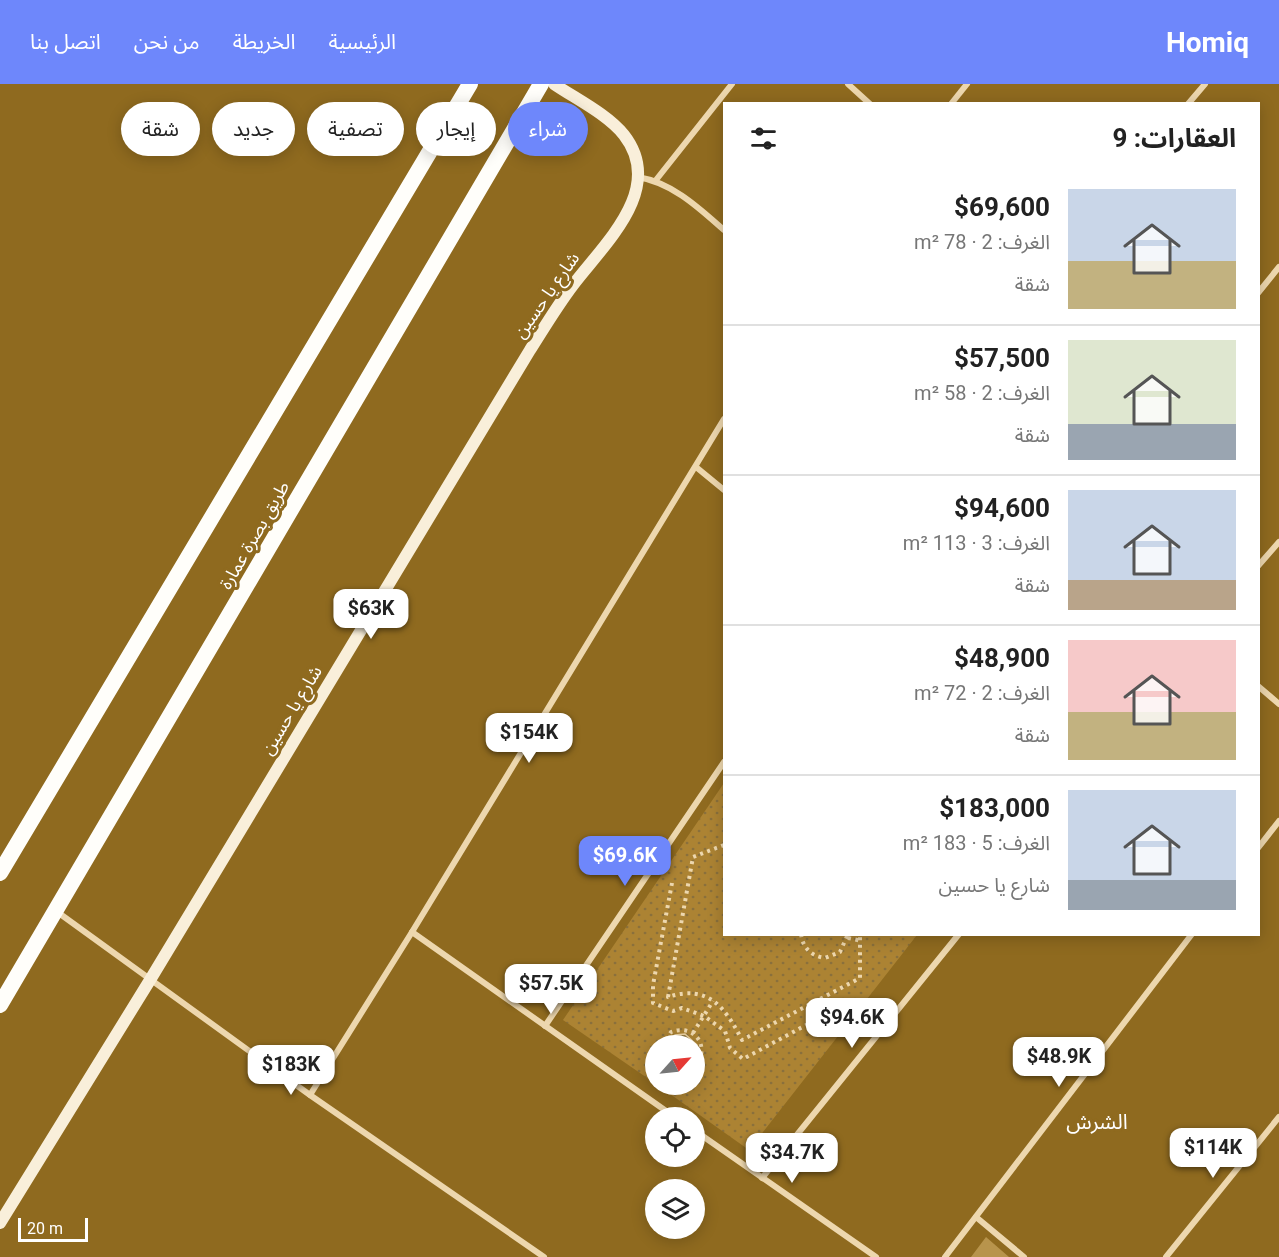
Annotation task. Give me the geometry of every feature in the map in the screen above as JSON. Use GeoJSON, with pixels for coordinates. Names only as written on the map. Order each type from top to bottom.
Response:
{"type":"FeatureCollection","features":[{"type":"Feature","properties":{"kind":"highway"},"geometry":{"type":"LineString","coordinates":[[0,873],[470,84]]}},
{"type":"Feature","properties":{"kind":"highway","name":"طريق بصرة عمارة"},"geometry":{"type":"LineString","coordinates":[[0,1005],[541,84]]}},
{"type":"Feature","properties":{"kind":"main road","name":"شارع يا حسين"},"geometry":{"type":"LineString","coordinates":[[0,1223],[150,980],[530,350],[572,286],[632,206],[638,177],[632,149],[619,130],[554,84]]}},
{"type":"Feature","properties":{"kind":"street"},"geometry":{"type":"LineString","coordinates":[[656,180],[732,84]]}},
{"type":"Feature","properties":{"kind":"street"},"geometry":{"type":"LineString","coordinates":[[848,84],[868,102]]}},
{"type":"Feature","properties":{"kind":"street"},"geometry":{"type":"LineString","coordinates":[[953,102],[967,84]]}},
{"type":"Feature","properties":{"kind":"street"},"geometry":{"type":"LineString","coordinates":[[1190,102],[1205,84]]}},
{"type":"Feature","properties":{"kind":"street"},"geometry":{"type":"LineString","coordinates":[[638,177],[656,180],[677,193],[723,229]]}},
{"type":"Feature","properties":{"kind":"street"},"geometry":{"type":"LineString","coordinates":[[1260,291],[1279,267]]}},
{"type":"Feature","properties":{"kind":"street"},"geometry":{"type":"LineString","coordinates":[[310,1095],[412,932],[723,421]]}},
{"type":"Feature","properties":{"kind":"street"},"geometry":{"type":"LineString","coordinates":[[696,467],[723,489]]}},
{"type":"Feature","properties":{"kind":"street"},"geometry":{"type":"LineString","coordinates":[[1260,564],[1279,542]]}},
{"type":"Feature","properties":{"kind":"street"},"geometry":{"type":"LineString","coordinates":[[1260,688],[1279,704]]}},
{"type":"Feature","properties":{"kind":"street"},"geometry":{"type":"LineString","coordinates":[[545,1026],[723,763]]}},
{"type":"Feature","properties":{"kind":"street"},"geometry":{"type":"LineString","coordinates":[[1260,845],[1279,821]]}},
{"type":"Feature","properties":{"kind":"street"},"geometry":{"type":"LineString","coordinates":[[55,910],[310,1095],[544,1257]]}},
{"type":"Feature","properties":{"kind":"street"},"geometry":{"type":"LineString","coordinates":[[412,932],[660,1107]]}},
{"type":"Feature","properties":{"kind":"street"},"geometry":{"type":"LineString","coordinates":[[762,1178],[957,936]]}},
{"type":"Feature","properties":{"kind":"street"},"geometry":{"type":"LineString","coordinates":[[945,1257],[1190,936]]}},
{"type":"Feature","properties":{"kind":"street"},"geometry":{"type":"LineString","coordinates":[[1166,1257],[1279,1117]]}},
{"type":"Feature","properties":{"kind":"street"},"geometry":{"type":"LineString","coordinates":[[705,1138],[876,1257]]}},
{"type":"Feature","properties":{"kind":"street"},"geometry":{"type":"LineString","coordinates":[[976,1217],[1024,1257]]}},
{"type":"Feature","properties":{"kind":"path"},"geometry":{"type":"LineString","coordinates":[[723,845],[693,856],[668,997],[686,991],[714,1000],[730,1017],[742,1040],[860,978],[861,936]]}},
{"type":"Feature","properties":{"kind":"path"},"geometry":{"type":"LineString","coordinates":[[672,883],[653,985],[653,1003],[673,1011],[682,1008],[704,1016],[725,1031],[730,1048],[743,1059],[849,1002],[870,1002],[893,1016]]}},
{"type":"Feature","properties":{"kind":"path"},"geometry":{"type":"LineString","coordinates":[[802,936],[810,952],[825,958],[840,952],[848,936],[862,941]]}},
{"type":"Feature","properties":{"kind":"path"},"geometry":{"type":"LineString","coordinates":[[669,1035],[671,1032],[684,1029],[693,1033],[714,1000]]}},
{"type":"Feature","properties":{"kind":"shaded area"},"geometry":{"type":"Polygon","coordinates":[[[723,784],[723,936],[916,936],[749,1150],[705,1119],[705,1107],[688,1107],[672,1095],[705,1095],[705,1035],[645,1035],[645,1076],[563,1020],[723,784]]]}},
{"type":"Feature","properties":{"kind":"building"},"geometry":{"type":"Polygon","coordinates":[[[986,1237],[1009,1257],[971,1257],[986,1237]]]}},
{"type":"Feature","properties":{"kind":"district","name":"الشرش"},"geometry":{"type":"Point","coordinates":[1097,1122]}}]}
